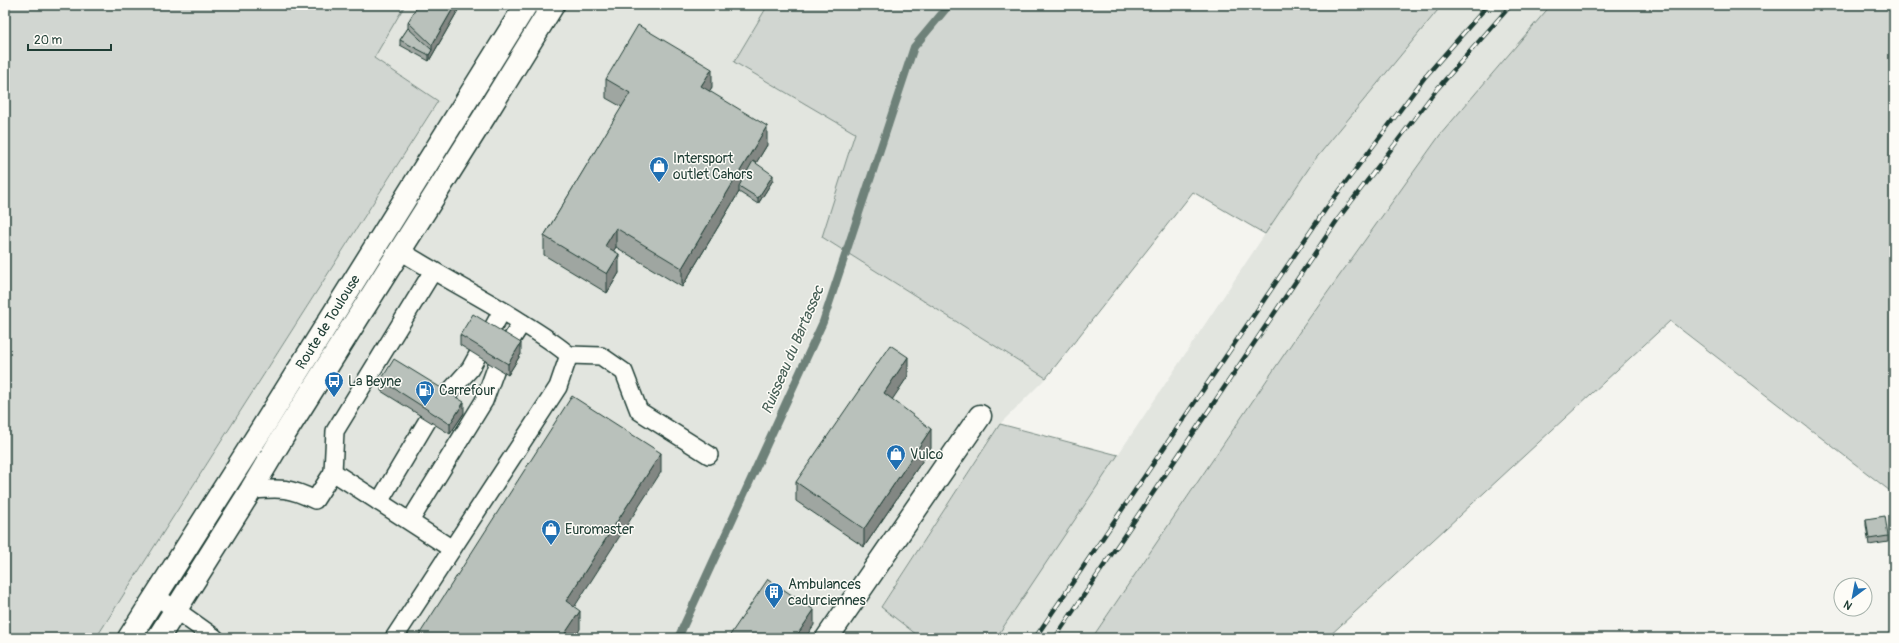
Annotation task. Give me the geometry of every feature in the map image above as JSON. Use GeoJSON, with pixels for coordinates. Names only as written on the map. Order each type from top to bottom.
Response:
{"type":"FeatureCollection","features":[{"type":"Feature","properties":{"kind":"main road","name":"Route de Toulouse"},"geometry":{"type":"LineString","coordinates":[[129,638],[526,5]]}},
{"type":"Feature","properties":{"kind":"main road","name":"Route de Toulouse"},"geometry":{"type":"LineString","coordinates":[[158,638],[553,5]]}},
{"type":"Feature","properties":{"kind":"main road"},"geometry":{"type":"LineString","coordinates":[[826,638],[980,416]]}},
{"type":"Feature","properties":{"kind":"lane"},"geometry":{"type":"LineString","coordinates":[[399,250],[522,323],[569,354],[601,356],[624,372],[639,411],[709,455]]}},
{"type":"Feature","properties":{"kind":"lane"},"geometry":{"type":"LineString","coordinates":[[251,490],[280,488],[295,491],[315,500],[333,472],[335,431],[433,271]]}},
{"type":"Feature","properties":{"kind":"lane"},"geometry":{"type":"LineString","coordinates":[[379,502],[435,408],[470,369],[502,311]]}},
{"type":"Feature","properties":{"kind":"lane"},"geometry":{"type":"LineString","coordinates":[[410,521],[484,401],[500,357],[522,323]]}},
{"type":"Feature","properties":{"kind":"lane"},"geometry":{"type":"LineString","coordinates":[[394,638],[558,387],[569,354]]}},
{"type":"Feature","properties":{"kind":"lane"},"geometry":{"type":"LineString","coordinates":[[333,472],[452,549]]}},
{"type":"Feature","properties":{"kind":"lane"},"geometry":{"type":"LineString","coordinates":[[156,596],[215,638]]}},
{"type":"Feature","properties":{"kind":"shaded area"},"geometry":{"type":"Polygon","coordinates":[[[5,5],[405,5],[374,58],[438,101],[96,638],[5,638],[5,5]]]}},
{"type":"Feature","properties":{"kind":"shaded area"},"geometry":{"type":"Polygon","coordinates":[[[405,5],[768,5],[734,62],[855,133],[822,237],[1046,378],[1000,424],[881,606],[921,638],[96,638],[438,102],[374,58],[405,5]]]}},
{"type":"Feature","properties":{"kind":"shaded area"},"geometry":{"type":"Polygon","coordinates":[[[768,5],[1442,5],[1313,162],[1265,234],[1193,192],[1046,378],[822,237],[855,133],[734,62],[768,5]]]}},
{"type":"Feature","properties":{"kind":"shaded area"},"geometry":{"type":"Polygon","coordinates":[[[1442,5],[1551,5],[1440,135],[1300,331],[1092,638],[996,638],[1313,162],[1442,5]]]}},
{"type":"Feature","properties":{"kind":"shaded area"},"geometry":{"type":"Polygon","coordinates":[[[1551,5],[1894,5],[1894,494],[1670,321],[1327,638],[1092,638],[1300,331],[1440,135],[1551,5]]]}},
{"type":"Feature","properties":{"kind":"shaded area"},"geometry":{"type":"Polygon","coordinates":[[[1000,424],[1118,455],[996,638],[921,638],[881,607],[1000,424]]]}},
{"type":"Feature","properties":{"kind":"building"},"geometry":{"type":"Polygon","coordinates":[[[418,5],[455,5],[432,45],[408,22],[418,5]]]}},
{"type":"Feature","properties":{"kind":"building"},"geometry":{"type":"Polygon","coordinates":[[[638,25],[712,69],[701,86],[767,126],[682,268],[616,228],[605,246],[619,254],[607,274],[544,236],[630,93],[606,79],[638,25]]]}},
{"type":"Feature","properties":{"kind":"building"},"geometry":{"type":"Polygon","coordinates":[[[408,28],[432,50],[429,55],[400,40],[408,28]]]}},
{"type":"Feature","properties":{"kind":"building"},"geometry":{"type":"Polygon","coordinates":[[[753,161],[773,175],[758,198],[739,186],[753,161]]]}},
{"type":"Feature","properties":{"kind":"building"},"geometry":{"type":"Polygon","coordinates":[[[473,314],[521,343],[508,364],[460,335],[473,314]]]}},
{"type":"Feature","properties":{"kind":"building"},"geometry":{"type":"Polygon","coordinates":[[[890,345],[908,357],[884,393],[931,429],[864,529],[796,482],[890,345]]]}},
{"type":"Feature","properties":{"kind":"building"},"geometry":{"type":"Polygon","coordinates":[[[394,359],[464,402],[450,424],[381,380],[394,359]]]}},
{"type":"Feature","properties":{"kind":"building","name":"Euromaster"},"geometry":{"type":"Polygon","coordinates":[[[572,396],[661,453],[566,601],[580,611],[562,638],[417,638],[572,396]]]}},
{"type":"Feature","properties":{"kind":"building"},"geometry":{"type":"Polygon","coordinates":[[[1885,516],[1888,536],[1869,539],[1866,519],[1885,516]]]}},
{"type":"Feature","properties":{"kind":"building","name":"Ambulances cadurciennes"},"geometry":{"type":"Polygon","coordinates":[[[768,579],[814,610],[795,638],[728,638],[768,579]]]}},
{"type":"Feature","properties":{"kind":"waterway","name":"Ruisseau du Bartassec"},"geometry":{"type":"LineString","coordinates":[[678,638],[823,322],[914,47],[949,5]]}},
{"type":"Feature","properties":{"kind":"railway"},"geometry":{"type":"LineString","coordinates":[[1035,638],[1325,210],[1425,77],[1488,5]]}},
{"type":"Feature","properties":{"kind":"railway"},"geometry":{"type":"LineString","coordinates":[[1055,638],[1338,219],[1437,89],[1511,5]]}},
{"type":"Feature","properties":{"kind":"place","name":"Intersport outlet Cahors"},"geometry":{"type":"Point","coordinates":[659,183]}},
{"type":"Feature","properties":{"kind":"place","name":"La Beyne"},"geometry":{"type":"Point","coordinates":[334,398]}},
{"type":"Feature","properties":{"kind":"place","name":"Carrefour"},"geometry":{"type":"Point","coordinates":[425,407]}},
{"type":"Feature","properties":{"kind":"place","name":"Vulco"},"geometry":{"type":"Point","coordinates":[896,471]}},
{"type":"Feature","properties":{"kind":"place","name":"Euromaster"},"geometry":{"type":"Point","coordinates":[551,546]}},
{"type":"Feature","properties":{"kind":"place","name":"Ambulances cadurciennes"},"geometry":{"type":"Point","coordinates":[774,609]}}]}
